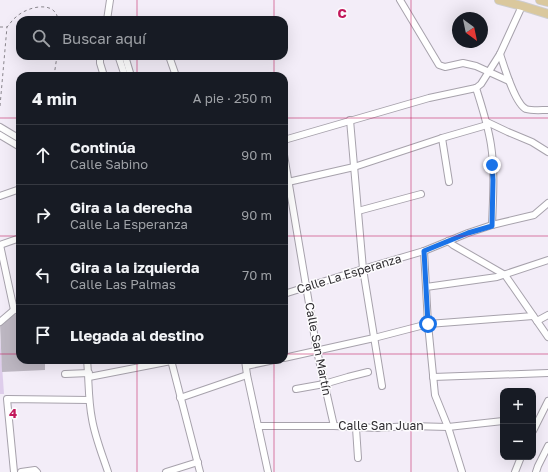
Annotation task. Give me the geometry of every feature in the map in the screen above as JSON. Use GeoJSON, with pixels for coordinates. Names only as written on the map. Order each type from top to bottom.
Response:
{"type":"FeatureCollection","features":[{"type":"Feature","properties":{"kind":"main road"},"geometry":{"type":"LineString","coordinates":[[499,0],[548,14]]}},
{"type":"Feature","properties":{"kind":"main road"},"geometry":{"type":"LineString","coordinates":[[540,0],[548,2]]}},
{"type":"Feature","properties":{"kind":"street"},"geometry":{"type":"LineString","coordinates":[[108,16],[110,0]]}},
{"type":"Feature","properties":{"kind":"street"},"geometry":{"type":"LineString","coordinates":[[400,0],[439,65],[445,67],[463,63],[476,66],[509,81]]}},
{"type":"Feature","properties":{"kind":"street"},"geometry":{"type":"LineString","coordinates":[[288,139],[428,98],[478,86],[500,54],[522,6]]}},
{"type":"Feature","properties":{"kind":"street"},"geometry":{"type":"LineString","coordinates":[[500,54],[509,81],[522,107],[528,110],[548,110]]}},
{"type":"Feature","properties":{"kind":"street"},"geometry":{"type":"LineString","coordinates":[[100,60],[103,72]]}},
{"type":"Feature","properties":{"kind":"street"},"geometry":{"type":"LineString","coordinates":[[122,60],[124,72]]}},
{"type":"Feature","properties":{"kind":"street"},"geometry":{"type":"LineString","coordinates":[[123,60],[129,72]]}},
{"type":"Feature","properties":{"kind":"street"},"geometry":{"type":"LineString","coordinates":[[170,60],[175,72]]}},
{"type":"Feature","properties":{"kind":"street"},"geometry":{"type":"LineString","coordinates":[[478,86],[492,146],[492,226]]}},
{"type":"Feature","properties":{"kind":"street"},"geometry":{"type":"LineString","coordinates":[[350,120],[363,269],[382,386]]}},
{"type":"Feature","properties":{"kind":"street"},"geometry":{"type":"LineString","coordinates":[[288,178],[354,167],[487,123],[532,142],[548,152]]}},
{"type":"Feature","properties":{"kind":"street"},"geometry":{"type":"LineString","coordinates":[[0,128],[16,137]]}},
{"type":"Feature","properties":{"kind":"street"},"geometry":{"type":"LineString","coordinates":[[0,135],[16,145]]}},
{"type":"Feature","properties":{"kind":"street"},"geometry":{"type":"LineString","coordinates":[[442,138],[449,182]]}},
{"type":"Feature","properties":{"kind":"street","name":"Calle San Martín"},"geometry":{"type":"LineString","coordinates":[[288,184],[317,351],[334,426]]}},
{"type":"Feature","properties":{"kind":"street"},"geometry":{"type":"LineString","coordinates":[[0,196],[16,190]]}},
{"type":"Feature","properties":{"kind":"street"},"geometry":{"type":"LineString","coordinates":[[358,211],[421,194]]}},
{"type":"Feature","properties":{"kind":"street","name":"Calle La Esperanza"},"geometry":{"type":"LineString","coordinates":[[288,293],[424,251],[468,233],[534,215],[548,203]]}},
{"type":"Feature","properties":{"kind":"street"},"geometry":{"type":"LineString","coordinates":[[16,239],[0,245],[16,306]]}},
{"type":"Feature","properties":{"kind":"street"},"geometry":{"type":"LineString","coordinates":[[448,241],[505,275],[548,337]]}},
{"type":"Feature","properties":{"kind":"street"},"geometry":{"type":"LineString","coordinates":[[424,251],[428,324],[435,395],[448,427],[462,472]]}},
{"type":"Feature","properties":{"kind":"street"},"geometry":{"type":"LineString","coordinates":[[426,288],[497,277],[548,260]]}},
{"type":"Feature","properties":{"kind":"street"},"geometry":{"type":"LineString","coordinates":[[0,322],[16,311]]}},
{"type":"Feature","properties":{"kind":"street"},"geometry":{"type":"LineString","coordinates":[[288,357],[428,324],[535,319],[548,315]]}},
{"type":"Feature","properties":{"kind":"street"},"geometry":{"type":"LineString","coordinates":[[88,364],[89,400],[92,420],[108,472]]}},
{"type":"Feature","properties":{"kind":"street"},"geometry":{"type":"LineString","coordinates":[[65,374],[89,375],[153,364]]}},
{"type":"Feature","properties":{"kind":"street"},"geometry":{"type":"LineString","coordinates":[[172,364],[200,472]]}},
{"type":"Feature","properties":{"kind":"street"},"geometry":{"type":"LineString","coordinates":[[246,364],[247,375],[268,472]]}},
{"type":"Feature","properties":{"kind":"street"},"geometry":{"type":"LineString","coordinates":[[296,389],[324,384],[368,372]]}},
{"type":"Feature","properties":{"kind":"street"},"geometry":{"type":"LineString","coordinates":[[433,377],[548,373]]}},
{"type":"Feature","properties":{"kind":"street"},"geometry":{"type":"LineString","coordinates":[[180,398],[247,375]]}},
{"type":"Feature","properties":{"kind":"street"},"geometry":{"type":"LineString","coordinates":[[14,472],[6,399],[89,400]]}},
{"type":"Feature","properties":{"kind":"street"},"geometry":{"type":"LineString","coordinates":[[536,418],[548,401]]}},
{"type":"Feature","properties":{"kind":"street","name":"Calle San Juan"},"geometry":{"type":"LineString","coordinates":[[258,426],[334,426],[356,428],[410,426],[448,427],[500,421]]}},
{"type":"Feature","properties":{"kind":"street"},"geometry":{"type":"LineString","coordinates":[[356,428],[358,458]]}},
{"type":"Feature","properties":{"kind":"street"},"geometry":{"type":"LineString","coordinates":[[536,472],[548,446]]}},
{"type":"Feature","properties":{"kind":"street"},"geometry":{"type":"LineString","coordinates":[[514,472],[520,460]]}},
{"type":"Feature","properties":{"kind":"street"},"geometry":{"type":"LineString","coordinates":[[166,472],[198,462]]}},
{"type":"Feature","properties":{"kind":"street"},"geometry":{"type":"LineString","coordinates":[[21,472],[35,470],[37,472]]}},
{"type":"Feature","properties":{"kind":"path"},"geometry":{"type":"LineString","coordinates":[[17,16],[24,11],[40,5]]}},
{"type":"Feature","properties":{"kind":"path"},"geometry":{"type":"LineString","coordinates":[[51,5],[55,9],[58,16]]}},
{"type":"Feature","properties":{"kind":"path"},"geometry":{"type":"LineString","coordinates":[[0,106],[6,27],[16,17]]}},
{"type":"Feature","properties":{"kind":"path"},"geometry":{"type":"LineString","coordinates":[[0,27],[6,27]]}},
{"type":"Feature","properties":{"kind":"path"},"geometry":{"type":"LineString","coordinates":[[55,72],[56,60]]}},
{"type":"Feature","properties":{"kind":"shaded area"},"geometry":{"type":"Polygon","coordinates":[[[0,336],[4,394],[0,394],[0,336]]]}},
{"type":"Feature","properties":{"kind":"building"},"geometry":{"type":"Polygon","coordinates":[[[15,313],[16,364],[45,364],[45,370],[2,372],[0,324],[15,313]]]}},
{"type":"Feature","properties":{"kind":"route"},"geometry":{"type":"LineString","coordinates":[[428,324],[424,251],[468,233],[492,226],[492,165]]}}]}
